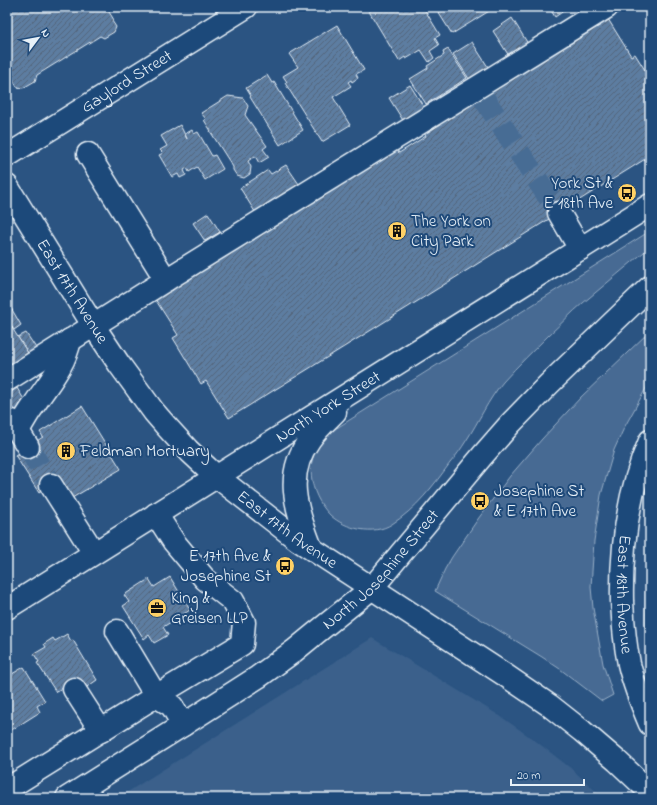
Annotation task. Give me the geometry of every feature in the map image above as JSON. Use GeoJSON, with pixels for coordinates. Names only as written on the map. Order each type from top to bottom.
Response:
{"type":"FeatureCollection","features":[{"type":"Feature","properties":{"kind":"main road","name":"Gaylord Street"},"geometry":{"type":"LineString","coordinates":[[7,156],[246,7]]}},
{"type":"Feature","properties":{"kind":"main road"},"geometry":{"type":"LineString","coordinates":[[7,380],[166,280],[480,92],[607,7]]}},
{"type":"Feature","properties":{"kind":"main road"},"geometry":{"type":"LineString","coordinates":[[88,154],[166,280]]}},
{"type":"Feature","properties":{"kind":"main road","name":"East 17th Avenue"},"geometry":{"type":"LineString","coordinates":[[7,186],[93,325],[119,364],[154,412],[188,450],[216,476],[298,540],[549,705],[582,730],[650,792]]}},
{"type":"Feature","properties":{"kind":"main road","name":"North York Street"},"geometry":{"type":"LineString","coordinates":[[7,608],[650,205]]}},
{"type":"Feature","properties":{"kind":"main road"},"geometry":{"type":"LineString","coordinates":[[559,213],[580,249]]}},
{"type":"Feature","properties":{"kind":"main road","name":"North Josephine Street"},"geometry":{"type":"LineString","coordinates":[[67,798],[229,696],[294,651],[372,588],[478,461],[516,419],[560,373],[650,287]]}},
{"type":"Feature","properties":{"kind":"main road"},"geometry":{"type":"LineString","coordinates":[[19,433],[31,409],[59,370],[65,358],[70,340]]}},
{"type":"Feature","properties":{"kind":"main road"},"geometry":{"type":"LineString","coordinates":[[311,548],[296,502],[295,478],[297,464],[309,440],[320,427],[372,379]]}},
{"type":"Feature","properties":{"kind":"main road","name":"East 18th Avenue"},"geometry":{"type":"LineString","coordinates":[[650,441],[641,463],[626,526],[622,587],[623,618],[629,664],[650,724]]}},
{"type":"Feature","properties":{"kind":"main road"},"geometry":{"type":"LineString","coordinates":[[52,485],[94,553]]}},
{"type":"Feature","properties":{"kind":"main road"},"geometry":{"type":"LineString","coordinates":[[7,789],[242,644],[244,622],[233,601],[205,580],[174,542],[156,514]]}},
{"type":"Feature","properties":{"kind":"main road"},"geometry":{"type":"LineString","coordinates":[[117,631],[156,696],[172,706],[183,725]]}},
{"type":"Feature","properties":{"kind":"main road"},"geometry":{"type":"LineString","coordinates":[[74,689],[100,731]]}},
{"type":"Feature","properties":{"kind":"shaded area"},"geometry":{"type":"Polygon","coordinates":[[[650,231],[650,247],[574,311],[503,382],[458,452],[417,504],[392,524],[377,530],[351,527],[336,520],[330,515],[317,497],[311,476],[311,465],[314,455],[318,445],[325,436],[650,231]]]}},
{"type":"Feature","properties":{"kind":"shaded area"},"geometry":{"type":"Polygon","coordinates":[[[650,331],[650,381],[624,428],[614,450],[601,495],[594,541],[591,587],[593,608],[603,664],[613,695],[602,701],[542,657],[435,591],[452,557],[510,476],[581,397],[650,331]]]}},
{"type":"Feature","properties":{"kind":"shaded area"},"geometry":{"type":"Polygon","coordinates":[[[650,523],[650,647],[645,623],[646,560],[650,523]]]}},
{"type":"Feature","properties":{"kind":"shaded area"},"geometry":{"type":"Polygon","coordinates":[[[372,638],[500,716],[573,770],[603,798],[118,798],[372,638]]]}},
{"type":"Feature","properties":{"kind":"building"},"geometry":{"type":"Polygon","coordinates":[[[7,7],[106,7],[114,20],[112,21],[116,27],[114,32],[104,38],[100,36],[37,75],[35,81],[23,88],[17,87],[7,69],[7,7]]]}},
{"type":"Feature","properties":{"kind":"building"},"geometry":{"type":"Polygon","coordinates":[[[423,7],[440,35],[435,38],[439,45],[430,51],[434,58],[429,62],[421,50],[406,59],[405,57],[399,61],[367,8],[423,7]]]}},
{"type":"Feature","properties":{"kind":"building"},"geometry":{"type":"Polygon","coordinates":[[[435,7],[493,7],[494,8],[452,34],[435,7]]]}},
{"type":"Feature","properties":{"kind":"building"},"geometry":{"type":"Polygon","coordinates":[[[549,7],[563,7],[565,10],[555,17],[549,7]]]}},
{"type":"Feature","properties":{"kind":"building"},"geometry":{"type":"Polygon","coordinates":[[[512,18],[530,47],[511,59],[493,31],[512,18]]]}},
{"type":"Feature","properties":{"kind":"building","name":"The York on City Park"},"geometry":{"type":"Polygon","coordinates":[[[608,19],[631,56],[635,54],[650,78],[650,156],[229,418],[206,381],[201,384],[173,338],[178,335],[155,299],[397,150],[399,153],[426,136],[424,133],[608,19]]]}},
{"type":"Feature","properties":{"kind":"building"},"geometry":{"type":"Polygon","coordinates":[[[337,25],[364,70],[356,74],[358,78],[352,82],[351,80],[348,82],[351,86],[333,97],[350,125],[322,142],[285,83],[287,82],[283,76],[298,67],[289,54],[337,25]]]}},
{"type":"Feature","properties":{"kind":"building"},"geometry":{"type":"Polygon","coordinates":[[[472,42],[490,70],[471,82],[453,54],[472,42]]]}},
{"type":"Feature","properties":{"kind":"building"},"geometry":{"type":"Polygon","coordinates":[[[448,49],[467,78],[426,104],[410,79],[428,68],[427,66],[444,55],[443,52],[448,49]]]}},
{"type":"Feature","properties":{"kind":"building"},"geometry":{"type":"Polygon","coordinates":[[[267,75],[272,83],[274,82],[303,130],[280,145],[246,88],[267,75]]]}},
{"type":"Feature","properties":{"kind":"building"},"geometry":{"type":"Polygon","coordinates":[[[410,85],[425,109],[404,122],[389,98],[410,85]]]}},
{"type":"Feature","properties":{"kind":"building"},"geometry":{"type":"Polygon","coordinates":[[[228,96],[243,98],[248,106],[245,115],[267,146],[263,149],[269,157],[259,163],[255,156],[248,161],[251,167],[250,174],[244,178],[237,176],[233,170],[233,167],[210,131],[204,120],[206,119],[201,113],[228,96]]]}},
{"type":"Feature","properties":{"kind":"building"},"geometry":{"type":"Polygon","coordinates":[[[180,125],[187,139],[185,134],[192,130],[194,134],[198,132],[212,156],[215,155],[223,169],[205,180],[197,167],[189,172],[187,168],[184,170],[186,175],[180,178],[178,174],[172,177],[159,155],[163,153],[160,150],[167,146],[161,136],[180,125]]]}},
{"type":"Feature","properties":{"kind":"building"},"geometry":{"type":"Polygon","coordinates":[[[286,165],[301,187],[257,215],[240,188],[268,170],[271,174],[286,165]]]}},
{"type":"Feature","properties":{"kind":"building"},"geometry":{"type":"Polygon","coordinates":[[[208,213],[220,232],[205,241],[193,223],[208,213]]]}},
{"type":"Feature","properties":{"kind":"building"},"geometry":{"type":"Polygon","coordinates":[[[11,308],[21,325],[14,330],[7,320],[7,311],[11,308]]]}},
{"type":"Feature","properties":{"kind":"building"},"geometry":{"type":"Polygon","coordinates":[[[7,320],[30,356],[7,370],[7,320]]]}},
{"type":"Feature","properties":{"kind":"building"},"geometry":{"type":"Polygon","coordinates":[[[26,333],[38,351],[30,356],[18,337],[26,333]]]}},
{"type":"Feature","properties":{"kind":"building"},"geometry":{"type":"Polygon","coordinates":[[[17,388],[25,401],[19,405],[24,413],[7,424],[7,393],[17,388]]]}},
{"type":"Feature","properties":{"kind":"building","name":"Feldman Mortuary"},"geometry":{"type":"Polygon","coordinates":[[[82,406],[121,469],[72,498],[67,489],[62,493],[56,482],[39,493],[15,455],[43,437],[40,432],[82,406]]]}},
{"type":"Feature","properties":{"kind":"building","name":"King & Greisen LLP"},"geometry":{"type":"Polygon","coordinates":[[[170,577],[190,610],[163,627],[168,635],[154,643],[149,635],[144,639],[123,606],[129,602],[124,595],[149,579],[154,587],[170,577]]]}},
{"type":"Feature","properties":{"kind":"building"},"geometry":{"type":"Polygon","coordinates":[[[67,634],[71,641],[73,640],[97,680],[81,691],[73,678],[56,692],[37,663],[39,662],[34,654],[46,647],[44,644],[53,638],[55,641],[67,634]]]}},
{"type":"Feature","properties":{"kind":"building"},"geometry":{"type":"Polygon","coordinates":[[[24,667],[45,701],[37,706],[40,712],[10,731],[7,726],[7,670],[9,668],[12,674],[24,667]]]}},
{"type":"Feature","properties":{"kind":"tunnel"},"geometry":{"type":"LineString","coordinates":[[483,97],[559,213]]}},
{"type":"Feature","properties":{"kind":"tunnel"},"geometry":{"type":"LineString","coordinates":[[28,447],[51,485]]}},
{"type":"Feature","properties":{"kind":"place","name":"York St & E 18th Ave"},"geometry":{"type":"Point","coordinates":[627,193]}},
{"type":"Feature","properties":{"kind":"place","name":"The York on City Park"},"geometry":{"type":"Point","coordinates":[397,231]}},
{"type":"Feature","properties":{"kind":"place","name":"Feldman Mortuary"},"geometry":{"type":"Point","coordinates":[66,451]}},
{"type":"Feature","properties":{"kind":"place","name":"Josephine St & E 17th Ave"},"geometry":{"type":"Point","coordinates":[480,501]}},
{"type":"Feature","properties":{"kind":"place","name":"E 17th Ave & Josephine St"},"geometry":{"type":"Point","coordinates":[285,566]}},
{"type":"Feature","properties":{"kind":"place","name":"King & Greisen LLP"},"geometry":{"type":"Point","coordinates":[157,608]}}]}
